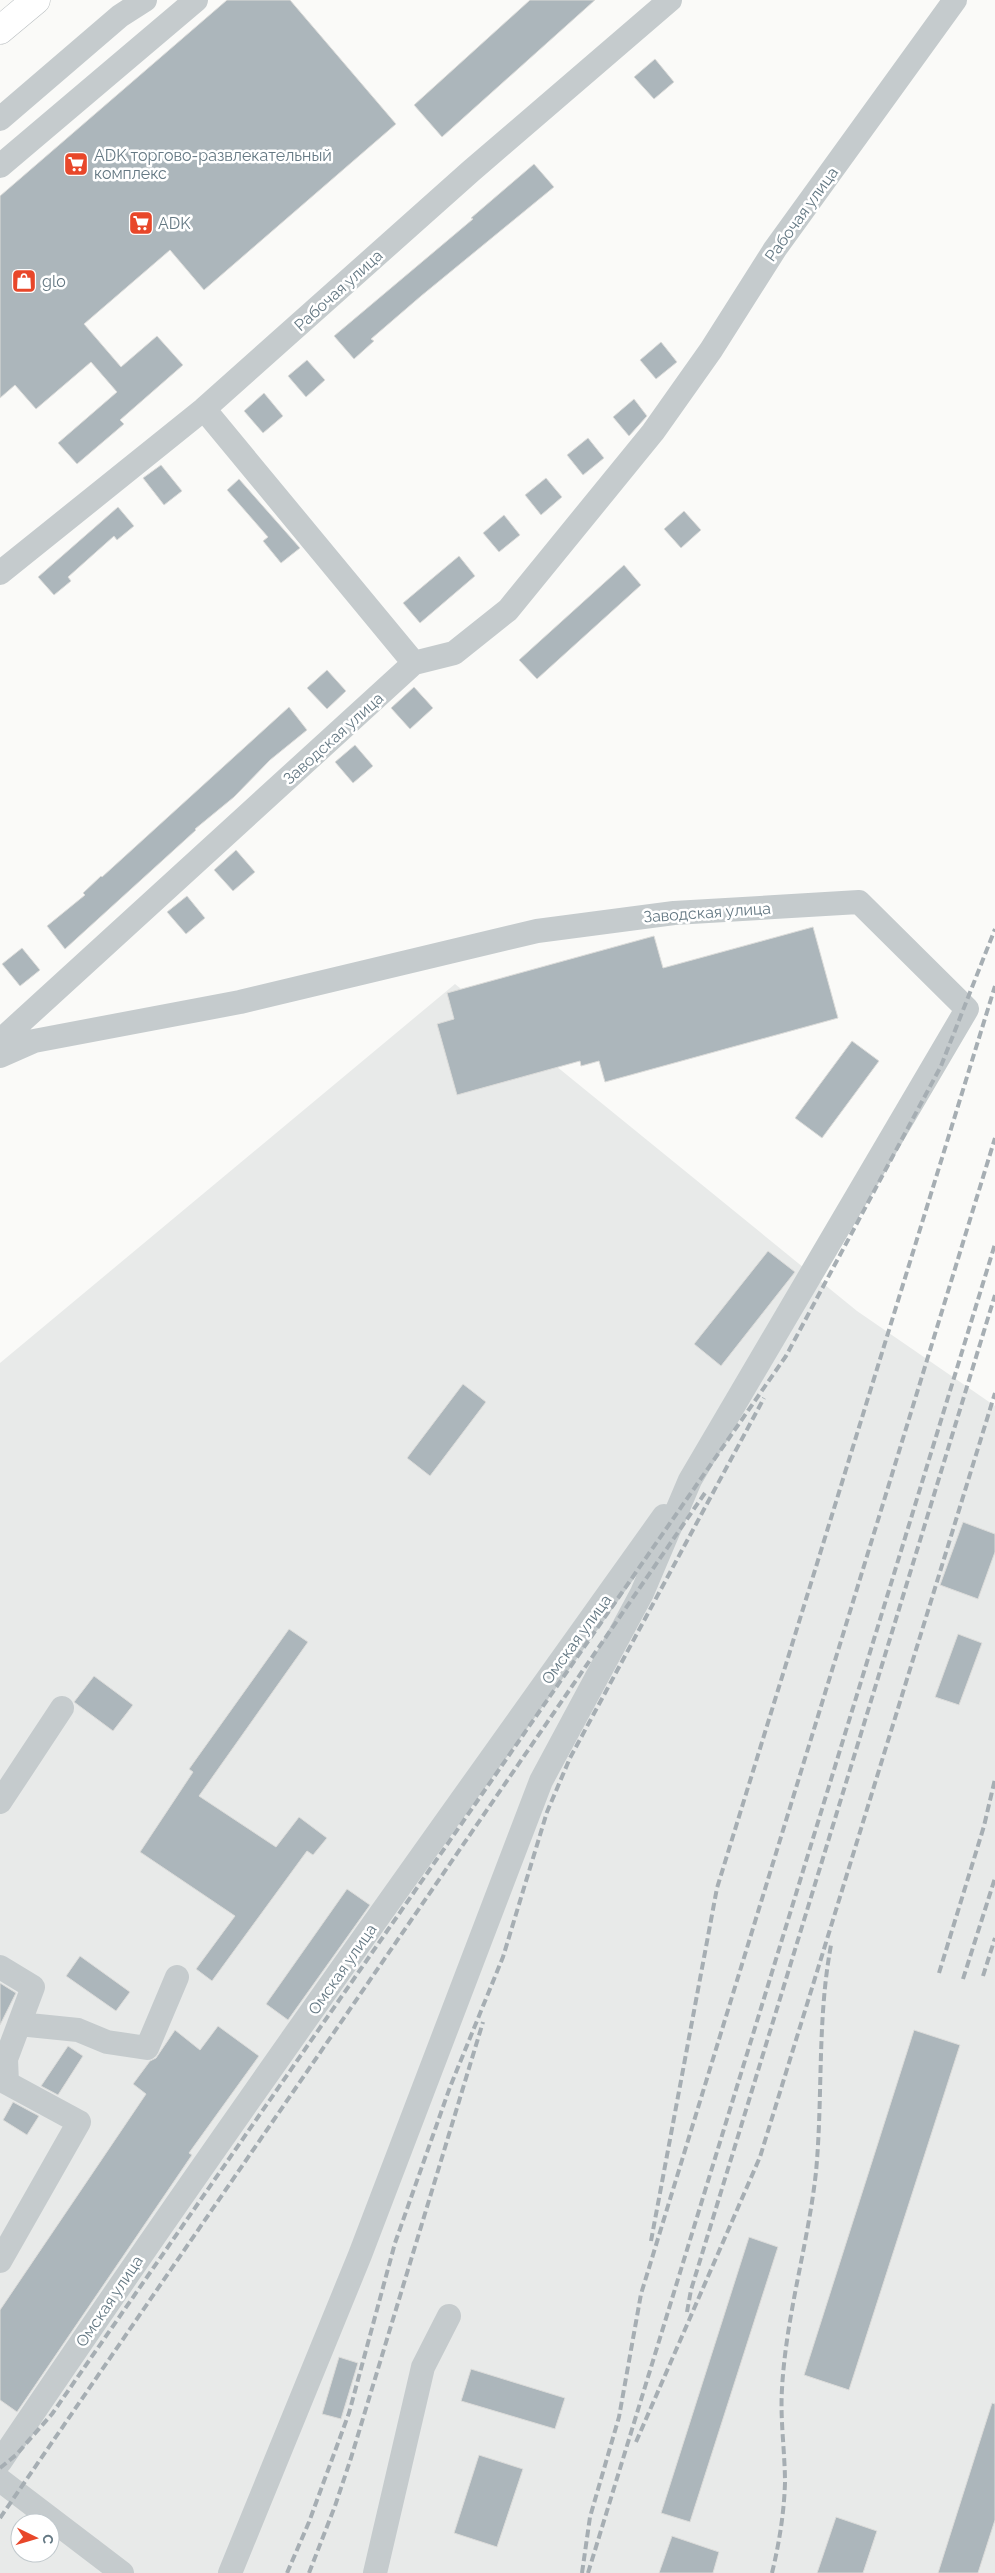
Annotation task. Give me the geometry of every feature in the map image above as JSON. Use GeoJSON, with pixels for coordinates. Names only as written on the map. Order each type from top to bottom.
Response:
{"type":"FeatureCollection","features":[{"type":"Feature","properties":{"kind":"main road"},"geometry":{"type":"LineString","coordinates":[[0,30],[36,0]]}},
{"type":"Feature","properties":{"kind":"street"},"geometry":{"type":"LineString","coordinates":[[0,119],[120,16],[145,0]]}},
{"type":"Feature","properties":{"kind":"street"},"geometry":{"type":"LineString","coordinates":[[0,166],[196,0]]}},
{"type":"Feature","properties":{"kind":"street","name":"Рабочая улица"},"geometry":{"type":"LineString","coordinates":[[0,573],[204,409],[471,171],[670,0]]}},
{"type":"Feature","properties":{"kind":"street","name":"Рабочая улица"},"geometry":{"type":"LineString","coordinates":[[653,432],[711,350],[775,249],[955,0]]}},
{"type":"Feature","properties":{"kind":"street"},"geometry":{"type":"LineString","coordinates":[[204,409],[414,663]]}},
{"type":"Feature","properties":{"kind":"street","name":"Заводская улица"},"geometry":{"type":"LineString","coordinates":[[0,1041],[414,663],[454,653],[508,610],[653,432]]}},
{"type":"Feature","properties":{"kind":"street","name":"Заводская улица"},"geometry":{"type":"LineString","coordinates":[[0,1056],[34,1041],[240,1002],[537,931],[674,913],[860,902],[967,1009],[690,1480]]}},
{"type":"Feature","properties":{"kind":"street"},"geometry":{"type":"LineString","coordinates":[[230,2573],[360,2255],[541,1781],[642,1593],[690,1480]]}},
{"type":"Feature","properties":{"kind":"street","name":"Омская улица"},"geometry":{"type":"LineString","coordinates":[[0,2462],[126,2276],[405,1878],[690,1480]]}},
{"type":"Feature","properties":{"kind":"street"},"geometry":{"type":"LineString","coordinates":[[0,1802],[62,1708]]}},
{"type":"Feature","properties":{"kind":"street"},"geometry":{"type":"LineString","coordinates":[[0,1967],[32,1987],[19,2024],[3,2057],[7,2083],[79,2122],[0,2261]]}},
{"type":"Feature","properties":{"kind":"street"},"geometry":{"type":"LineString","coordinates":[[19,2024],[78,2030],[107,2042],[147,2048],[177,1977]]}},
{"type":"Feature","properties":{"kind":"street"},"geometry":{"type":"LineString","coordinates":[[376,2573],[423,2367],[449,2316]]}},
{"type":"Feature","properties":{"kind":"street"},"geometry":{"type":"LineString","coordinates":[[0,2480],[122,2573]]}},
{"type":"Feature","properties":{"kind":"shaded area"},"geometry":{"type":"Polygon","coordinates":[[[455,984],[857,1311],[995,1406],[995,2573],[0,2573],[0,1363],[455,984]]]}},
{"type":"Feature","properties":{"kind":"building","name":"ADK"},"geometry":{"type":"Polygon","coordinates":[[[227,0],[290,0],[396,124],[204,290],[170,250],[84,324],[121,367],[157,336],[183,365],[120,420],[124,424],[77,464],[58,443],[117,392],[91,362],[36,409],[15,385],[0,398],[0,196],[227,0]]]}},
{"type":"Feature","properties":{"kind":"building"},"geometry":{"type":"Polygon","coordinates":[[[530,0],[595,0],[442,137],[414,105],[530,0]]]}},
{"type":"Feature","properties":{"kind":"building"},"geometry":{"type":"Polygon","coordinates":[[[655,59],[674,82],[654,99],[634,77],[655,59]]]}},
{"type":"Feature","properties":{"kind":"building"},"geometry":{"type":"Polygon","coordinates":[[[534,164],[554,187],[371,339],[374,341],[354,359],[334,336],[473,219],[471,218],[534,164]]]}},
{"type":"Feature","properties":{"kind":"building"},"geometry":{"type":"Polygon","coordinates":[[[661,342],[677,362],[656,379],[640,360],[661,342]]]}},
{"type":"Feature","properties":{"kind":"building"},"geometry":{"type":"Polygon","coordinates":[[[307,360],[325,380],[306,397],[288,376],[307,360]]]}},
{"type":"Feature","properties":{"kind":"building"},"geometry":{"type":"Polygon","coordinates":[[[264,393],[283,416],[263,433],[244,411],[264,393]]]}},
{"type":"Feature","properties":{"kind":"building"},"geometry":{"type":"Polygon","coordinates":[[[634,399],[647,416],[629,436],[613,417],[634,399]]]}},
{"type":"Feature","properties":{"kind":"building"},"geometry":{"type":"Polygon","coordinates":[[[588,438],[604,458],[583,475],[567,455],[588,438]]]}},
{"type":"Feature","properties":{"kind":"building"},"geometry":{"type":"Polygon","coordinates":[[[161,465],[182,491],[164,505],[143,478],[161,465]]]}},
{"type":"Feature","properties":{"kind":"building"},"geometry":{"type":"Polygon","coordinates":[[[546,478],[562,497],[541,515],[525,495],[546,478]]]}},
{"type":"Feature","properties":{"kind":"building"},"geometry":{"type":"Polygon","coordinates":[[[239,479],[300,548],[281,563],[263,541],[268,537],[227,490],[239,479]]]}},
{"type":"Feature","properties":{"kind":"building"},"geometry":{"type":"Polygon","coordinates":[[[118,507],[134,526],[117,540],[114,536],[68,577],[71,581],[54,595],[38,577],[118,507]]]}},
{"type":"Feature","properties":{"kind":"building"},"geometry":{"type":"Polygon","coordinates":[[[684,511],[701,530],[681,548],[664,529],[684,511]]]}},
{"type":"Feature","properties":{"kind":"building"},"geometry":{"type":"Polygon","coordinates":[[[504,515],[520,535],[499,552],[483,533],[504,515]]]}},
{"type":"Feature","properties":{"kind":"building"},"geometry":{"type":"Polygon","coordinates":[[[459,556],[475,576],[420,623],[403,603],[459,556]]]}},
{"type":"Feature","properties":{"kind":"building"},"geometry":{"type":"Polygon","coordinates":[[[624,565],[641,585],[537,679],[519,660],[624,565]]]}},
{"type":"Feature","properties":{"kind":"building"},"geometry":{"type":"Polygon","coordinates":[[[327,670],[346,691],[327,709],[307,688],[327,670]]]}},
{"type":"Feature","properties":{"kind":"building"},"geometry":{"type":"Polygon","coordinates":[[[414,687],[433,708],[410,729],[391,708],[414,687]]]}},
{"type":"Feature","properties":{"kind":"building"},"geometry":{"type":"Polygon","coordinates":[[[289,707],[307,730],[270,760],[234,797],[195,829],[65,949],[47,926],[85,895],[83,893],[101,876],[289,707]]]}},
{"type":"Feature","properties":{"kind":"building"},"geometry":{"type":"Polygon","coordinates":[[[355,745],[373,766],[353,783],[335,762],[355,745]]]}},
{"type":"Feature","properties":{"kind":"building"},"geometry":{"type":"Polygon","coordinates":[[[236,850],[255,872],[233,891],[214,870],[236,850]]]}},
{"type":"Feature","properties":{"kind":"building"},"geometry":{"type":"Polygon","coordinates":[[[187,896],[205,918],[186,934],[167,912],[187,896]]]}},
{"type":"Feature","properties":{"kind":"building"},"geometry":{"type":"Polygon","coordinates":[[[813,927],[838,1018],[605,1082],[599,1061],[581,1066],[580,1061],[457,1095],[437,1024],[454,1019],[447,993],[654,936],[663,968],[813,927]]]}},
{"type":"Feature","properties":{"kind":"building"},"geometry":{"type":"Polygon","coordinates":[[[22,948],[40,970],[20,986],[2,964],[22,948]]]}},
{"type":"Feature","properties":{"kind":"building"},"geometry":{"type":"Polygon","coordinates":[[[852,1041],[879,1061],[822,1138],[795,1118],[852,1041]]]}},
{"type":"Feature","properties":{"kind":"building"},"geometry":{"type":"Polygon","coordinates":[[[768,1251],[795,1272],[721,1366],[694,1344],[768,1251]]]}},
{"type":"Feature","properties":{"kind":"building"},"geometry":{"type":"Polygon","coordinates":[[[463,1384],[486,1402],[430,1476],[407,1458],[463,1384]]]}},
{"type":"Feature","properties":{"kind":"building"},"geometry":{"type":"Polygon","coordinates":[[[963,1522],[995,1534],[995,1552],[978,1599],[940,1585],[963,1522]]]}},
{"type":"Feature","properties":{"kind":"building"},"geometry":{"type":"Polygon","coordinates":[[[289,1629],[308,1642],[199,1796],[276,1847],[299,1817],[327,1838],[313,1855],[307,1851],[212,1981],[196,1969],[235,1916],[140,1852],[193,1772],[189,1769],[289,1629]]]}},
{"type":"Feature","properties":{"kind":"building"},"geometry":{"type":"Polygon","coordinates":[[[958,1634],[982,1643],[959,1705],[935,1697],[958,1634]]]}},
{"type":"Feature","properties":{"kind":"building"},"geometry":{"type":"Polygon","coordinates":[[[94,1676],[133,1705],[113,1731],[74,1702],[94,1676]]]}},
{"type":"Feature","properties":{"kind":"building"},"geometry":{"type":"Polygon","coordinates":[[[347,1889],[370,1905],[288,2020],[266,2004],[347,1889]]]}},
{"type":"Feature","properties":{"kind":"building"},"geometry":{"type":"Polygon","coordinates":[[[80,1956],[130,1992],[116,2011],[66,1976],[80,1956]]]}},
{"type":"Feature","properties":{"kind":"building"},"geometry":{"type":"Polygon","coordinates":[[[0,1983],[16,1993],[0,2025],[0,1983]]]}},
{"type":"Feature","properties":{"kind":"building"},"geometry":{"type":"Polygon","coordinates":[[[218,2026],[259,2056],[189,2153],[192,2155],[17,2412],[0,2400],[0,2310],[146,2094],[133,2084],[150,2061],[156,2058],[175,2030],[200,2050],[218,2026]]]}},
{"type":"Feature","properties":{"kind":"building"},"geometry":{"type":"Polygon","coordinates":[[[914,2030],[960,2045],[849,2390],[804,2375],[914,2030]]]}},
{"type":"Feature","properties":{"kind":"building"},"geometry":{"type":"Polygon","coordinates":[[[68,2046],[83,2056],[58,2095],[41,2086],[68,2046]]]}},
{"type":"Feature","properties":{"kind":"building"},"geometry":{"type":"Polygon","coordinates":[[[13,2102],[39,2116],[27,2135],[3,2120],[13,2102]]]}},
{"type":"Feature","properties":{"kind":"building"},"geometry":{"type":"Polygon","coordinates":[[[749,2237],[778,2247],[690,2522],[661,2513],[749,2237]]]}},
{"type":"Feature","properties":{"kind":"building"},"geometry":{"type":"Polygon","coordinates":[[[339,2357],[358,2363],[341,2419],[322,2414],[339,2357]]]}},
{"type":"Feature","properties":{"kind":"building"},"geometry":{"type":"Polygon","coordinates":[[[471,2369],[565,2398],[555,2429],[461,2401],[471,2369]]]}},
{"type":"Feature","properties":{"kind":"building"},"geometry":{"type":"Polygon","coordinates":[[[992,2403],[995,2404],[995,2520],[978,2573],[938,2573],[992,2403]]]}},
{"type":"Feature","properties":{"kind":"building"},"geometry":{"type":"Polygon","coordinates":[[[479,2455],[523,2469],[497,2547],[454,2533],[479,2455]]]}},
{"type":"Feature","properties":{"kind":"building"},"geometry":{"type":"Polygon","coordinates":[[[836,2517],[877,2531],[863,2573],[817,2573],[836,2517]]]}},
{"type":"Feature","properties":{"kind":"building"},"geometry":{"type":"Polygon","coordinates":[[[672,2536],[719,2552],[713,2573],[659,2573],[672,2536]]]}},
{"type":"Feature","properties":{"kind":"railway"},"geometry":{"type":"LineString","coordinates":[[0,2468],[16,2455],[52,2414],[786,1356],[941,1066],[995,929]]}},
{"type":"Feature","properties":{"kind":"railway"},"geometry":{"type":"LineString","coordinates":[[651,2241],[717,1888],[995,986]]}},
{"type":"Feature","properties":{"kind":"railway"},"geometry":{"type":"LineString","coordinates":[[582,2573],[590,2517],[619,2417],[641,2294],[995,1138]]}},
{"type":"Feature","properties":{"kind":"railway"},"geometry":{"type":"LineString","coordinates":[[588,2573],[995,1244]]}},
{"type":"Feature","properties":{"kind":"railway"},"geometry":{"type":"LineString","coordinates":[[687,2312],[691,2290],[995,1295]]}},
{"type":"Feature","properties":{"kind":"railway"},"geometry":{"type":"LineString","coordinates":[[636,2442],[760,2157],[995,1393]]}},
{"type":"Feature","properties":{"kind":"railway"},"geometry":{"type":"LineString","coordinates":[[287,2573],[309,2522],[349,2413],[395,2243],[450,2087],[503,1957],[547,1812],[570,1758],[764,1398]]}},
{"type":"Feature","properties":{"kind":"railway"},"geometry":{"type":"LineString","coordinates":[[0,2518],[707,1490]]}},
{"type":"Feature","properties":{"kind":"railway"},"geometry":{"type":"LineString","coordinates":[[939,1973],[984,1826],[995,1779]]}},
{"type":"Feature","properties":{"kind":"railway"},"geometry":{"type":"LineString","coordinates":[[963,1979],[995,1878]]}},
{"type":"Feature","properties":{"kind":"railway"},"geometry":{"type":"LineString","coordinates":[[983,1976],[995,1938]]}},
{"type":"Feature","properties":{"kind":"railway"},"geometry":{"type":"LineString","coordinates":[[772,2573],[781,2529],[785,2483],[782,2424],[784,2361],[816,2172],[822,2030],[831,1945]]}},
{"type":"Feature","properties":{"kind":"railway"},"geometry":{"type":"LineString","coordinates":[[309,2573],[351,2458],[483,2022]]}},
{"type":"Feature","properties":{"kind":"place","name":"ADK торгово-развлекательный комплекс"},"geometry":{"type":"Point","coordinates":[76,164]}},
{"type":"Feature","properties":{"kind":"place","name":"ADK"},"geometry":{"type":"Point","coordinates":[141,223]}},
{"type":"Feature","properties":{"kind":"place","name":"glo"},"geometry":{"type":"Point","coordinates":[24,281]}}]}
